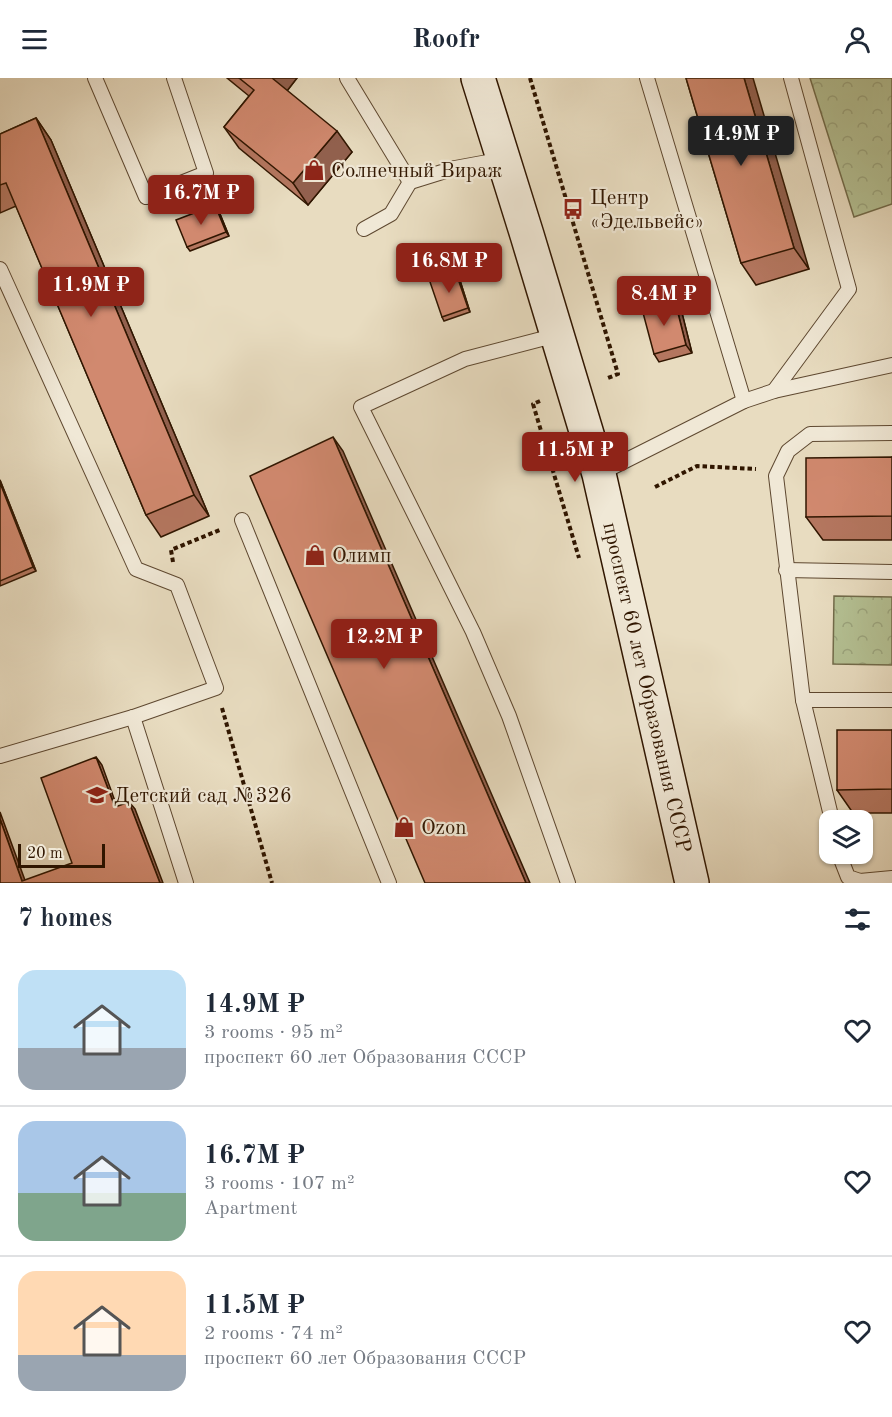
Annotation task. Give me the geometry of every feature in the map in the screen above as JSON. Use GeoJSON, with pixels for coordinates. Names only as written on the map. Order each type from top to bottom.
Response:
{"type":"FeatureCollection","features":[{"type":"Feature","properties":{"kind":"main road","name":"проспект 60 лет Образования СССР"},"geometry":{"type":"LineString","coordinates":[[478,78],[598,474],[692,883]]}},
{"type":"Feature","properties":{"kind":"lane"},"geometry":{"type":"LineString","coordinates":[[95,78],[146,197],[206,173],[174,78]]}},
{"type":"Feature","properties":{"kind":"lane"},"geometry":{"type":"LineString","coordinates":[[347,78],[410,182]]}},
{"type":"Feature","properties":{"kind":"lane"},"geometry":{"type":"LineString","coordinates":[[647,78],[744,401]]}},
{"type":"Feature","properties":{"kind":"lane"},"geometry":{"type":"LineString","coordinates":[[774,391],[849,289],[791,78]]}},
{"type":"Feature","properties":{"kind":"lane"},"geometry":{"type":"LineString","coordinates":[[364,229],[391,214],[410,182],[455,168],[504,159]]}},
{"type":"Feature","properties":{"kind":"lane"},"geometry":{"type":"LineString","coordinates":[[0,269],[136,568],[177,585],[216,688],[133,717],[0,756]]}},
{"type":"Feature","properties":{"kind":"lane"},"geometry":{"type":"LineString","coordinates":[[556,335],[465,359],[361,407],[474,632],[509,716],[568,883]]}},
{"type":"Feature","properties":{"kind":"lane"},"geometry":{"type":"LineString","coordinates":[[598,474],[744,401],[774,391],[892,365]]}},
{"type":"Feature","properties":{"kind":"lane"},"geometry":{"type":"LineString","coordinates":[[829,810],[803,700],[776,476],[788,451],[810,435],[892,433]]}},
{"type":"Feature","properties":{"kind":"lane"},"geometry":{"type":"LineString","coordinates":[[242,520],[389,883]]}},
{"type":"Feature","properties":{"kind":"lane"},"geometry":{"type":"LineString","coordinates":[[786,570],[892,572]]}},
{"type":"Feature","properties":{"kind":"lane"},"geometry":{"type":"LineString","coordinates":[[803,700],[892,700]]}},
{"type":"Feature","properties":{"kind":"lane"},"geometry":{"type":"LineString","coordinates":[[133,717],[186,883]]}},
{"type":"Feature","properties":{"kind":"lane"},"geometry":{"type":"LineString","coordinates":[[843,864],[848,877],[860,881],[892,878]]}},
{"type":"Feature","properties":{"kind":"path"},"geometry":{"type":"LineString","coordinates":[[530,78],[618,374],[608,378]]}},
{"type":"Feature","properties":{"kind":"path"},"geometry":{"type":"LineString","coordinates":[[540,401],[533,404],[579,558]]}},
{"type":"Feature","properties":{"kind":"path"},"geometry":{"type":"LineString","coordinates":[[655,487],[698,466],[762,469]]}},
{"type":"Feature","properties":{"kind":"path"},"geometry":{"type":"LineString","coordinates":[[171,550],[242,520]]}},
{"type":"Feature","properties":{"kind":"path"},"geometry":{"type":"LineString","coordinates":[[216,688],[272,883]]}},
{"type":"Feature","properties":{"kind":"green space"},"geometry":{"type":"Polygon","coordinates":[[[810,78],[892,78],[892,204],[854,217],[810,78]]]}},
{"type":"Feature","properties":{"kind":"green space"},"geometry":{"type":"Polygon","coordinates":[[[834,596],[892,597],[892,665],[833,664],[834,596]]]}},
{"type":"Feature","properties":{"kind":"building"},"geometry":{"type":"Polygon","coordinates":[[[239,78],[272,78],[337,131],[293,183],[224,127],[254,90],[239,78]]]}},
{"type":"Feature","properties":{"kind":"building"},"geometry":{"type":"Polygon","coordinates":[[[686,78],[744,78],[794,248],[741,263],[686,78]]]}},
{"type":"Feature","properties":{"kind":"building"},"geometry":{"type":"Polygon","coordinates":[[[36,118],[194,495],[146,515],[6,183],[0,185],[0,134],[36,118]]]}},
{"type":"Feature","properties":{"kind":"building"},"geometry":{"type":"Polygon","coordinates":[[[215,205],[226,232],[187,247],[176,220],[215,205]]]}},
{"type":"Feature","properties":{"kind":"building"},"geometry":{"type":"Polygon","coordinates":[[[455,270],[468,308],[442,317],[429,279],[455,270]]]}},
{"type":"Feature","properties":{"kind":"building"},"geometry":{"type":"Polygon","coordinates":[[[675,301],[686,345],[654,354],[642,309],[675,301]]]}},
{"type":"Feature","properties":{"kind":"building"},"geometry":{"type":"Polygon","coordinates":[[[333,437],[526,883],[425,883],[250,476],[333,437]]]}},
{"type":"Feature","properties":{"kind":"building"},"geometry":{"type":"Polygon","coordinates":[[[892,457],[892,516],[806,517],[806,458],[892,457]]]}},
{"type":"Feature","properties":{"kind":"building"},"geometry":{"type":"Polygon","coordinates":[[[0,483],[33,567],[0,581],[0,483]]]}},
{"type":"Feature","properties":{"kind":"building"},"geometry":{"type":"Polygon","coordinates":[[[837,730],[892,730],[892,789],[837,790],[837,730]]]}},
{"type":"Feature","properties":{"kind":"building"},"geometry":{"type":"Polygon","coordinates":[[[96,757],[115,807],[129,802],[160,883],[0,883],[0,819],[22,881],[72,863],[41,778],[96,757]]]}},
{"type":"Feature","properties":{"kind":"place","name":"Солнечный Вираж"},"geometry":{"type":"Point","coordinates":[314,170]}},
{"type":"Feature","properties":{"kind":"place","name":"Центр «Эдельвейс»"},"geometry":{"type":"Point","coordinates":[573,209]}},
{"type":"Feature","properties":{"kind":"place","name":"Олимп"},"geometry":{"type":"Point","coordinates":[315,555]}},
{"type":"Feature","properties":{"kind":"place","name":"Детский сад №326"},"geometry":{"type":"Point","coordinates":[97,795]}},
{"type":"Feature","properties":{"kind":"place","name":"Ozon"},"geometry":{"type":"Point","coordinates":[404,827]}}]}
